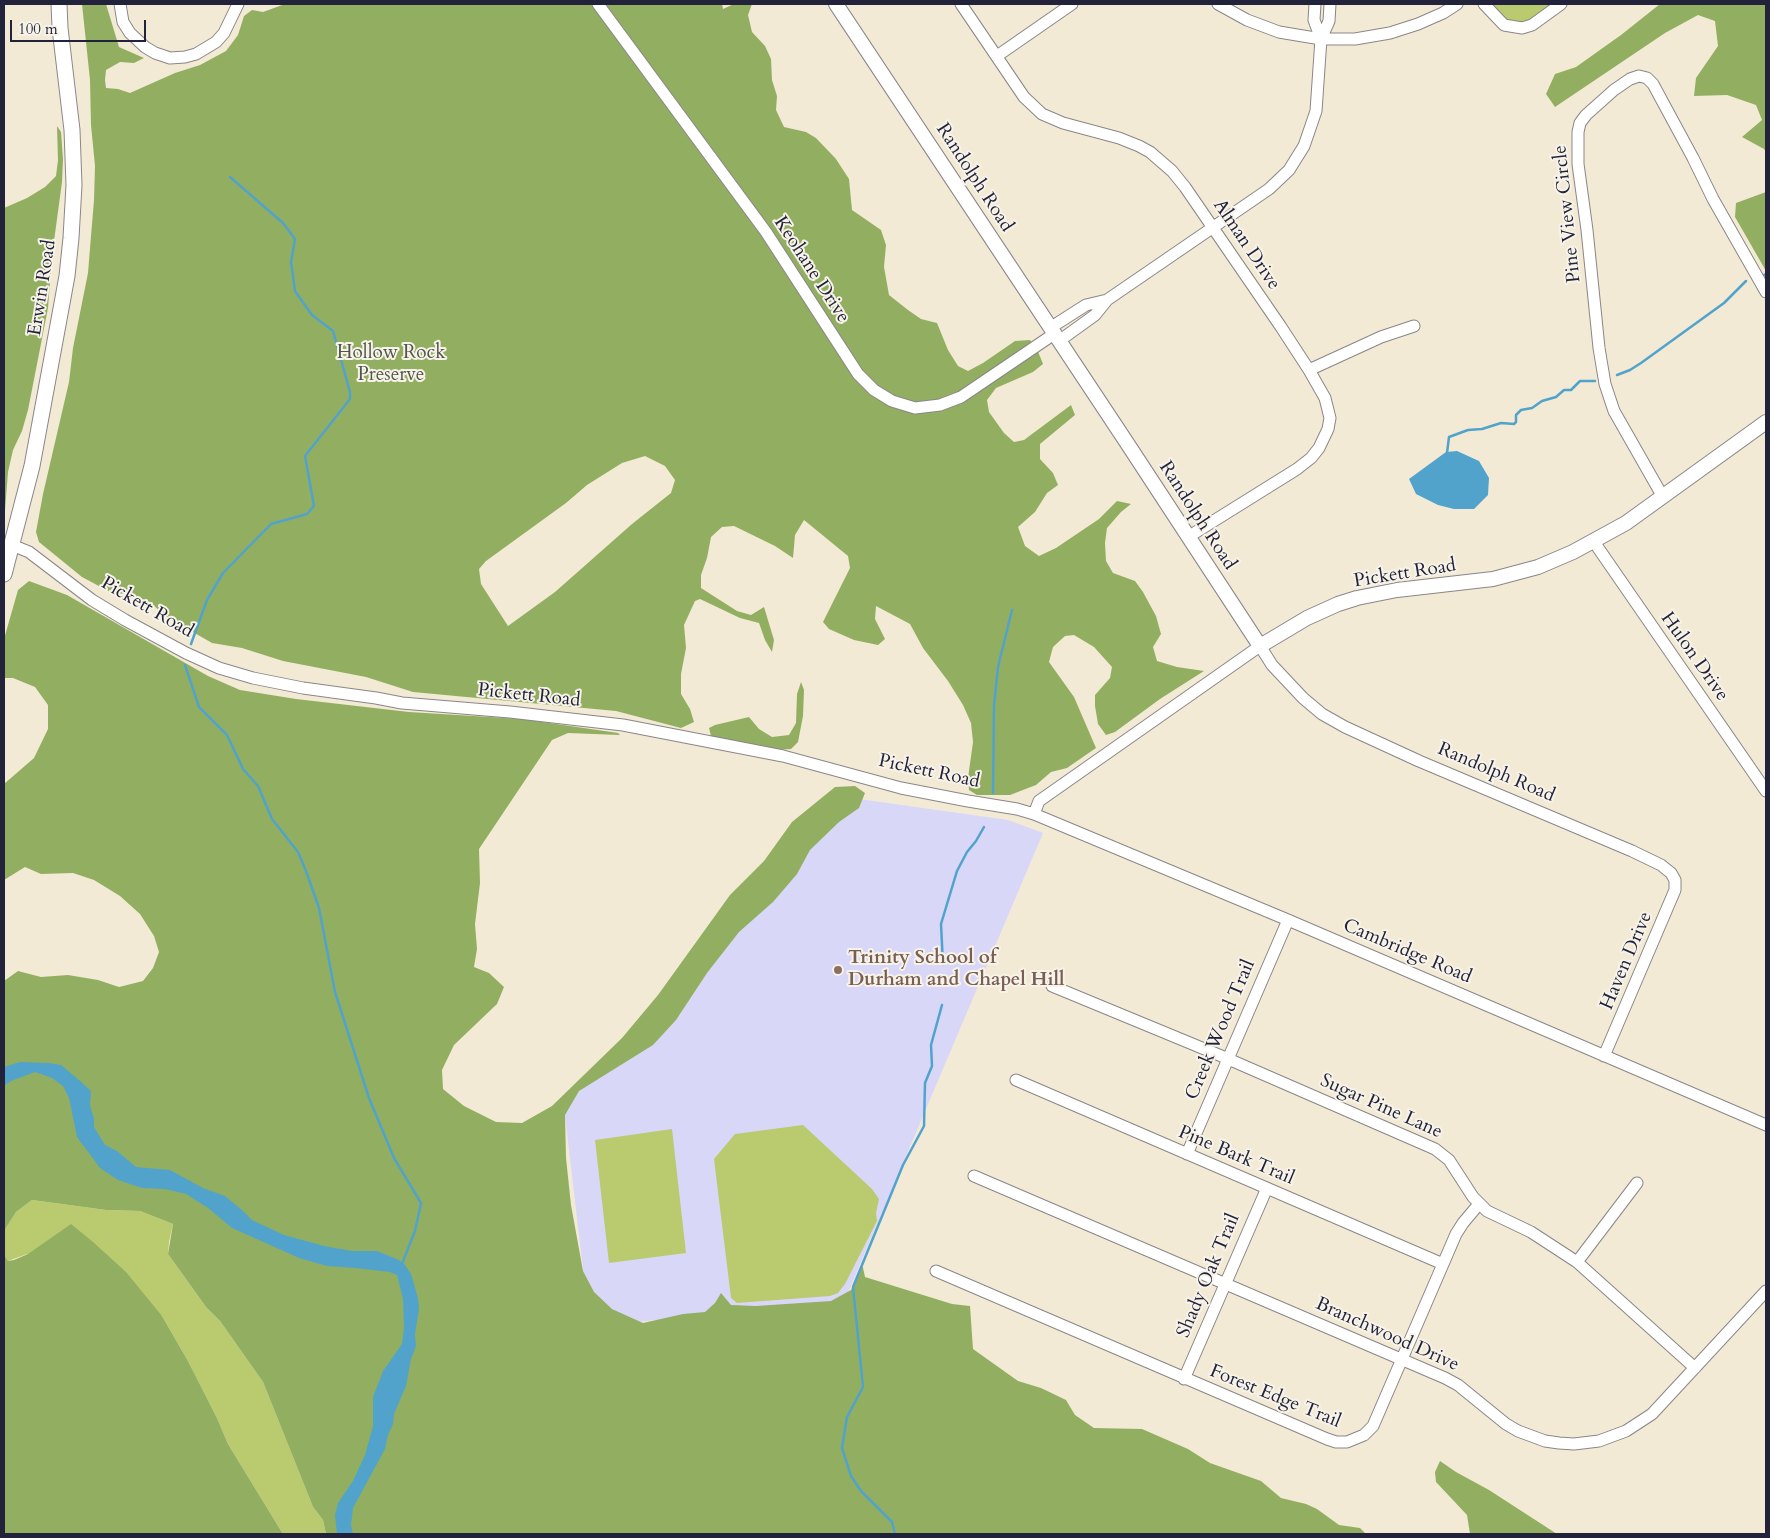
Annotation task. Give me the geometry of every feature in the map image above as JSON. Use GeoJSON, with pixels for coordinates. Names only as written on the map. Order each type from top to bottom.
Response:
{"type":"FeatureCollection","features":[{"type":"Feature","properties":{"kind":"main road","name":"Erwin Road"},"geometry":{"type":"LineString","coordinates":[[4,574],[32,466],[40,426],[67,276],[71,238],[74,185],[72,130],[59,4]]}},
{"type":"Feature","properties":{"kind":"street"},"geometry":{"type":"LineString","coordinates":[[120,4],[123,22],[137,40],[155,53],[170,58],[196,54],[216,42],[224,32],[238,4]]}},
{"type":"Feature","properties":{"kind":"street","name":"Keohane Drive"},"geometry":{"type":"LineString","coordinates":[[598,4],[766,232],[858,374],[874,390],[892,401],[915,408],[940,405],[961,397],[1055,335],[1086,305],[1107,300],[1269,189],[1289,170],[1304,146],[1316,111],[1321,39],[1329,21],[1330,4]]}},
{"type":"Feature","properties":{"kind":"street","name":"Randolph Road"},"geometry":{"type":"LineString","coordinates":[[836,4],[1272,665],[1293,689],[1322,714],[1345,727],[1653,860],[1667,868],[1674,878]]}},
{"type":"Feature","properties":{"kind":"street","name":"Alman Drive"},"geometry":{"type":"LineString","coordinates":[[961,4],[1024,97],[1042,114],[1063,123],[1128,142],[1150,152],[1163,163],[1185,187],[1213,227],[1309,370],[1325,398],[1330,418],[1325,439],[1311,458],[1297,469],[1188,537]]}},
{"type":"Feature","properties":{"kind":"street"},"geometry":{"type":"LineString","coordinates":[[997,56],[1072,4]]}},
{"type":"Feature","properties":{"kind":"street"},"geometry":{"type":"LineString","coordinates":[[1218,4],[1247,20],[1279,32],[1321,39],[1355,39],[1390,33],[1418,24],[1443,13],[1457,4]]}},
{"type":"Feature","properties":{"kind":"street","name":"Keohane Drive"},"geometry":{"type":"LineString","coordinates":[[1315,4],[1314,20],[1321,39]]}},
{"type":"Feature","properties":{"kind":"street"},"geometry":{"type":"LineString","coordinates":[[1484,4],[1504,25],[1522,28],[1532,26],[1561,4]]}},
{"type":"Feature","properties":{"kind":"street","name":"Pine View Circle"},"geometry":{"type":"LineString","coordinates":[[1663,498],[1614,411],[1605,384],[1599,348],[1578,164],[1578,132],[1580,123],[1586,115],[1614,90],[1630,79],[1639,76],[1647,78],[1653,84],[1693,158],[1712,199],[1766,292]]}},
{"type":"Feature","properties":{"kind":"street"},"geometry":{"type":"LineString","coordinates":[[1309,370],[1381,337],[1414,326]]}},
{"type":"Feature","properties":{"kind":"street","name":"Pickett Road"},"geometry":{"type":"LineString","coordinates":[[12,545],[29,552],[92,600],[140,628],[186,653],[219,668],[253,678],[303,688],[402,703],[540,715],[623,725],[783,756],[901,788],[1017,809],[1034,814],[1039,802],[1260,646],[1307,618],[1344,602],[1375,594],[1478,582],[1514,574],[1551,561],[1594,542],[1620,527],[1663,498],[1766,422]]}},
{"type":"Feature","properties":{"kind":"street","name":"Hulon Drive"},"geometry":{"type":"LineString","coordinates":[[1594,542],[1766,791]]}},
{"type":"Feature","properties":{"kind":"street","name":"Cambridge Road"},"geometry":{"type":"LineString","coordinates":[[1034,814],[1288,920],[1766,1125]]}},
{"type":"Feature","properties":{"kind":"street","name":"Haven Drive"},"geometry":{"type":"LineString","coordinates":[[1604,1056],[1666,913],[1675,890],[1674,878]]}},
{"type":"Feature","properties":{"kind":"street","name":"Creek Wood Trail"},"geometry":{"type":"LineString","coordinates":[[1187,1154],[1288,920]]}},
{"type":"Feature","properties":{"kind":"street","name":"Sugar Pine Lane"},"geometry":{"type":"LineString","coordinates":[[1052,986],[1228,1058],[1435,1149],[1449,1160],[1480,1204],[1494,1216],[1531,1232],[1576,1262],[1695,1368]]}},
{"type":"Feature","properties":{"kind":"street","name":"Pine Bark Trail"},"geometry":{"type":"LineString","coordinates":[[1016,1080],[1443,1264]]}},
{"type":"Feature","properties":{"kind":"street","name":"Branchwood Drive"},"geometry":{"type":"LineString","coordinates":[[974,1176],[1402,1359],[1458,1385],[1501,1420],[1518,1431],[1545,1441],[1574,1444],[1605,1439],[1640,1423],[1662,1405],[1766,1291]]}},
{"type":"Feature","properties":{"kind":"street"},"geometry":{"type":"LineString","coordinates":[[1576,1262],[1637,1183]]}},
{"type":"Feature","properties":{"kind":"street","name":"Shady Oak Trail"},"geometry":{"type":"LineString","coordinates":[[1184,1379],[1267,1188]]}},
{"type":"Feature","properties":{"kind":"street","name":"Forest Edge Trail"},"geometry":{"type":"LineString","coordinates":[[936,1270],[1184,1379],[1327,1439],[1336,1442],[1347,1442],[1364,1435],[1372,1426],[1443,1264],[1463,1223],[1480,1204]]}},
{"type":"Feature","properties":{"kind":"shaded area","name":"Trinity School of Durham and Chapel Hill"},"geometry":{"type":"Polygon","coordinates":[[[852,798],[1008,820],[1043,833],[845,1300],[618,1324],[586,1295],[564,1107],[852,798]]]}},
{"type":"Feature","properties":{"kind":"green space","name":"Hollow Rock Preserve"},"geometry":{"type":"Polygon","coordinates":[[[82,4],[106,4],[119,47],[144,58],[134,63],[120,62],[106,70],[106,88],[130,93],[175,73],[200,65],[226,51],[238,35],[244,16],[252,10],[263,12],[285,4],[722,4],[723,9],[734,4],[752,4],[748,15],[752,32],[765,46],[771,59],[772,80],[777,96],[776,110],[784,127],[806,132],[816,138],[836,159],[849,179],[852,210],[881,230],[886,245],[884,267],[889,295],[921,319],[937,323],[948,350],[958,366],[968,371],[1015,341],[1030,340],[1037,349],[1043,364],[1033,372],[996,388],[987,400],[989,412],[1004,433],[1014,442],[1024,440],[1071,405],[1075,415],[1040,444],[1040,459],[1053,473],[1058,485],[1047,493],[1035,512],[1018,527],[1025,546],[1039,556],[1056,548],[1099,519],[1117,501],[1131,504],[1107,528],[1105,543],[1106,561],[1113,573],[1135,581],[1156,616],[1161,634],[1153,647],[1157,661],[1177,667],[1204,671],[1160,699],[1115,732],[1106,735],[1098,724],[1095,695],[1110,678],[1112,667],[1094,647],[1074,635],[1065,636],[1053,647],[1049,662],[1074,697],[1096,748],[1067,768],[1051,772],[1036,785],[1010,795],[977,795],[969,790],[968,778],[973,742],[971,723],[963,705],[948,681],[923,648],[910,624],[876,606],[875,619],[885,639],[878,645],[854,640],[829,629],[823,622],[850,568],[848,556],[804,520],[795,535],[793,558],[775,546],[734,526],[722,527],[711,537],[701,575],[701,588],[737,611],[751,615],[764,607],[774,640],[772,652],[759,623],[740,618],[700,599],[695,601],[684,625],[686,648],[681,674],[681,694],[690,709],[694,722],[681,728],[616,711],[413,692],[366,677],[283,661],[242,648],[212,643],[165,616],[150,602],[129,594],[112,593],[82,577],[39,542],[36,532],[69,382],[73,348],[88,273],[95,166],[91,125],[90,80],[82,4]],[[645,456],[622,463],[587,485],[566,503],[486,561],[479,569],[481,584],[508,626],[555,592],[632,524],[671,493],[675,480],[665,466],[645,456]]]}},
{"type":"Feature","properties":{"kind":"green space"},"geometry":{"type":"Polygon","coordinates":[[[1491,4],[1554,4],[1527,22],[1518,23],[1507,20],[1491,4]]]}},
{"type":"Feature","properties":{"kind":"green space"},"geometry":{"type":"Polygon","coordinates":[[[1660,4],[1766,4],[1766,152],[1742,137],[1762,120],[1756,105],[1727,95],[1694,96],[1696,78],[1718,46],[1715,21],[1698,15],[1665,33],[1555,107],[1546,94],[1555,74],[1576,67],[1660,4]]]}},
{"type":"Feature","properties":{"kind":"green space"},"geometry":{"type":"Polygon","coordinates":[[[57,126],[61,132],[62,182],[52,256],[48,308],[28,410],[22,431],[13,450],[8,472],[4,523],[4,208],[27,198],[45,187],[56,176],[58,160],[57,126]]]}},
{"type":"Feature","properties":{"kind":"green space"},"geometry":{"type":"Polygon","coordinates":[[[1766,192],[1766,271],[1735,217],[1736,203],[1766,192]]]}},
{"type":"Feature","properties":{"kind":"green space"},"geometry":{"type":"Polygon","coordinates":[[[29,581],[67,595],[208,676],[240,690],[296,699],[409,712],[522,719],[618,733],[620,735],[568,733],[552,740],[479,849],[480,883],[475,924],[477,949],[474,967],[489,973],[504,987],[497,1004],[454,1045],[442,1070],[443,1089],[464,1106],[496,1122],[522,1123],[552,1106],[622,1038],[658,995],[730,895],[764,861],[792,822],[835,787],[855,786],[865,793],[859,808],[839,822],[810,850],[797,874],[773,902],[739,932],[707,973],[676,1020],[653,1045],[579,1091],[565,1115],[566,1158],[571,1205],[583,1271],[594,1292],[612,1309],[643,1323],[683,1314],[705,1312],[715,1303],[721,1293],[731,1305],[756,1306],[831,1301],[851,1290],[862,1263],[865,1277],[952,1304],[970,1306],[973,1349],[1018,1381],[1041,1388],[1066,1400],[1075,1415],[1094,1428],[1142,1429],[1188,1449],[1210,1463],[1261,1481],[1281,1498],[1306,1504],[1317,1509],[1339,1525],[1360,1528],[1366,1534],[326,1534],[323,1520],[313,1507],[263,1382],[220,1321],[206,1307],[168,1254],[173,1224],[140,1211],[106,1210],[32,1200],[16,1212],[4,1231],[4,981],[18,971],[41,977],[68,975],[98,980],[119,987],[143,981],[153,968],[159,952],[154,936],[140,914],[120,896],[94,880],[73,873],[41,874],[25,867],[4,880],[4,784],[34,758],[48,729],[48,705],[35,687],[13,678],[4,678],[4,639],[18,590],[29,581]]]}},
{"type":"Feature","properties":{"kind":"green space"},"geometry":{"type":"Polygon","coordinates":[[[801,682],[804,690],[803,716],[798,742],[791,749],[775,750],[711,736],[709,728],[715,725],[749,717],[759,729],[772,737],[789,735],[796,723],[797,694],[801,682]]]}},
{"type":"Feature","properties":{"kind":"green space"},"geometry":{"type":"Polygon","coordinates":[[[803,1125],[872,1189],[879,1199],[876,1213],[877,1221],[845,1284],[838,1293],[830,1296],[737,1303],[731,1298],[714,1159],[735,1134],[803,1125]]]}},
{"type":"Feature","properties":{"kind":"green space"},"geometry":{"type":"Polygon","coordinates":[[[672,1129],[686,1253],[609,1263],[595,1140],[672,1129]]]}},
{"type":"Feature","properties":{"kind":"green space"},"geometry":{"type":"Polygon","coordinates":[[[32,1200],[106,1210],[140,1211],[173,1224],[168,1254],[206,1307],[220,1321],[263,1382],[313,1507],[323,1520],[326,1534],[283,1534],[228,1444],[188,1361],[162,1316],[27,1254],[8,1261],[4,1254],[4,1231],[16,1212],[32,1200]]]}},
{"type":"Feature","properties":{"kind":"green space"},"geometry":{"type":"Polygon","coordinates":[[[71,1224],[126,1272],[162,1316],[188,1361],[228,1444],[283,1534],[4,1534],[4,1254],[8,1261],[28,1254],[71,1224]]]}},
{"type":"Feature","properties":{"kind":"green space"},"geometry":{"type":"Polygon","coordinates":[[[1440,1461],[1557,1534],[1470,1534],[1467,1515],[1436,1482],[1435,1472],[1440,1461]]]}},
{"type":"Feature","properties":{"kind":"water"},"geometry":{"type":"Polygon","coordinates":[[[1457,451],[1479,461],[1489,478],[1488,495],[1474,509],[1454,509],[1438,505],[1416,494],[1409,479],[1446,452],[1457,451]]]}},
{"type":"Feature","properties":{"kind":"water"},"geometry":{"type":"Polygon","coordinates":[[[20,1062],[61,1065],[79,1080],[91,1091],[90,1105],[94,1127],[105,1145],[117,1151],[136,1167],[170,1170],[203,1188],[225,1196],[252,1220],[284,1235],[324,1246],[352,1251],[377,1251],[399,1260],[405,1265],[411,1274],[418,1298],[416,1346],[411,1359],[406,1386],[394,1414],[393,1424],[385,1449],[353,1508],[351,1525],[353,1534],[337,1534],[335,1515],[338,1503],[353,1481],[365,1455],[373,1426],[373,1397],[383,1371],[402,1344],[404,1328],[403,1299],[397,1275],[390,1272],[327,1266],[299,1258],[232,1228],[208,1208],[186,1194],[165,1189],[142,1188],[118,1180],[100,1168],[77,1137],[69,1098],[63,1086],[52,1078],[35,1072],[11,1081],[4,1086],[4,1067],[20,1062]]]}},
{"type":"Feature","properties":{"kind":"waterway"},"geometry":{"type":"LineString","coordinates":[[191,644],[207,600],[223,573],[271,524],[307,514],[314,506],[305,456],[350,399],[350,392],[333,331],[312,315],[295,291],[291,262],[295,239],[283,223],[230,177]]}},
{"type":"Feature","properties":{"kind":"waterway"},"geometry":{"type":"LineString","coordinates":[[1617,375],[1641,363],[1724,303],[1746,281]]}},
{"type":"Feature","properties":{"kind":"waterway"},"geometry":{"type":"LineString","coordinates":[[1447,453],[1449,437],[1468,430],[1482,429],[1501,423],[1514,424],[1516,422],[1516,415],[1521,410],[1532,408],[1542,401],[1556,397],[1564,390],[1571,390],[1580,381],[1595,381]]}},
{"type":"Feature","properties":{"kind":"waterway"},"geometry":{"type":"LineString","coordinates":[[993,793],[994,706],[998,667],[1012,610]]}},
{"type":"Feature","properties":{"kind":"waterway"},"geometry":{"type":"LineString","coordinates":[[185,665],[199,707],[227,735],[243,769],[258,786],[272,819],[298,852],[306,871],[319,908],[335,992],[369,1098],[394,1158],[421,1203],[415,1231],[402,1264]]}},
{"type":"Feature","properties":{"kind":"waterway"},"geometry":{"type":"LineString","coordinates":[[943,964],[941,924],[957,871],[984,827]]}},
{"type":"Feature","properties":{"kind":"waterway"},"geometry":{"type":"LineString","coordinates":[[895,1534],[892,1522],[861,1491],[851,1476],[842,1448],[847,1417],[863,1387],[853,1287],[903,1165],[924,1126],[925,1083],[932,1066],[931,1045],[942,1005]]}},
{"type":"Feature","properties":{"kind":"place","name":"Trinity School of Durham and Chapel Hill"},"geometry":{"type":"Point","coordinates":[838,970]}}]}
